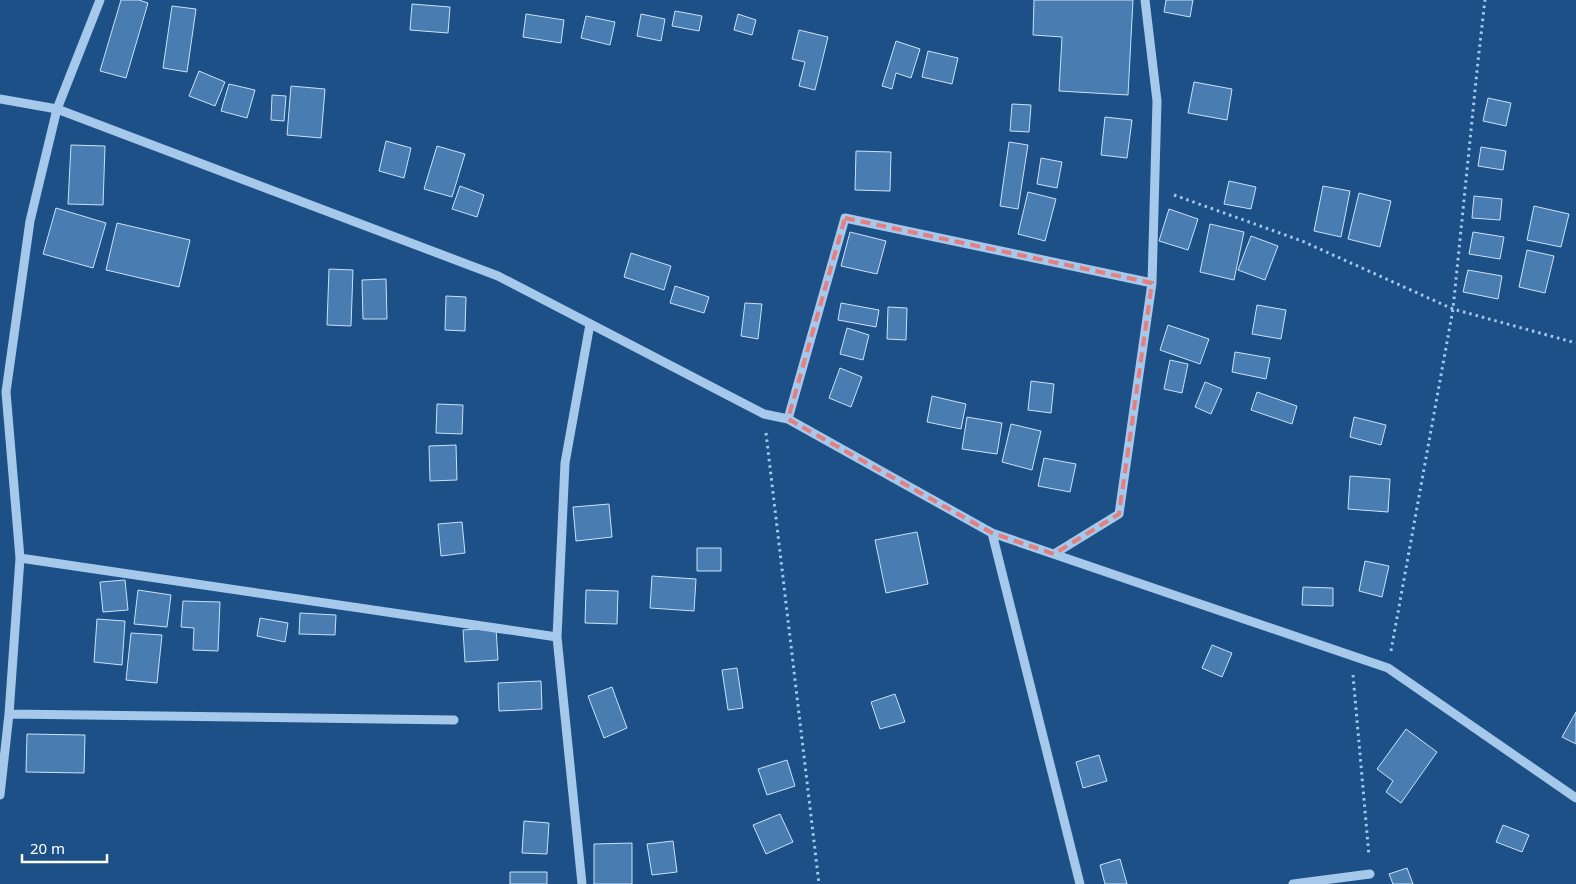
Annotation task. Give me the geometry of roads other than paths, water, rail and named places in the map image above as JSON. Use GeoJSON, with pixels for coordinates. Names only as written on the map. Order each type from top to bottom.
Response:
{"type":"FeatureCollection","features":[{"type":"Feature","properties":{"kind":"street"},"geometry":{"type":"LineString","coordinates":[[0,796],[9,714],[20,558],[3,392],[30,221],[57,109],[100,0]]}},
{"type":"Feature","properties":{"kind":"street"},"geometry":{"type":"LineString","coordinates":[[1054,554],[1118,514],[1152,283],[1157,101],[1145,0]]}},
{"type":"Feature","properties":{"kind":"street"},"geometry":{"type":"LineString","coordinates":[[0,99],[57,109],[498,276],[764,414],[788,419],[992,533],[1388,668],[1576,798]]}},
{"type":"Feature","properties":{"kind":"street"},"geometry":{"type":"LineString","coordinates":[[788,419],[845,218],[1152,283]]}},
{"type":"Feature","properties":{"kind":"street"},"geometry":{"type":"LineString","coordinates":[[582,884],[557,637],[565,463],[590,324]]}},
{"type":"Feature","properties":{"kind":"street"},"geometry":{"type":"LineString","coordinates":[[992,533],[1080,884]]}},
{"type":"Feature","properties":{"kind":"street"},"geometry":{"type":"LineString","coordinates":[[20,558],[557,637]]}},
{"type":"Feature","properties":{"kind":"street"},"geometry":{"type":"LineString","coordinates":[[9,714],[454,720]]}},
{"type":"Feature","properties":{"kind":"street"},"geometry":{"type":"LineString","coordinates":[[1293,884],[1370,874]]}}]}
